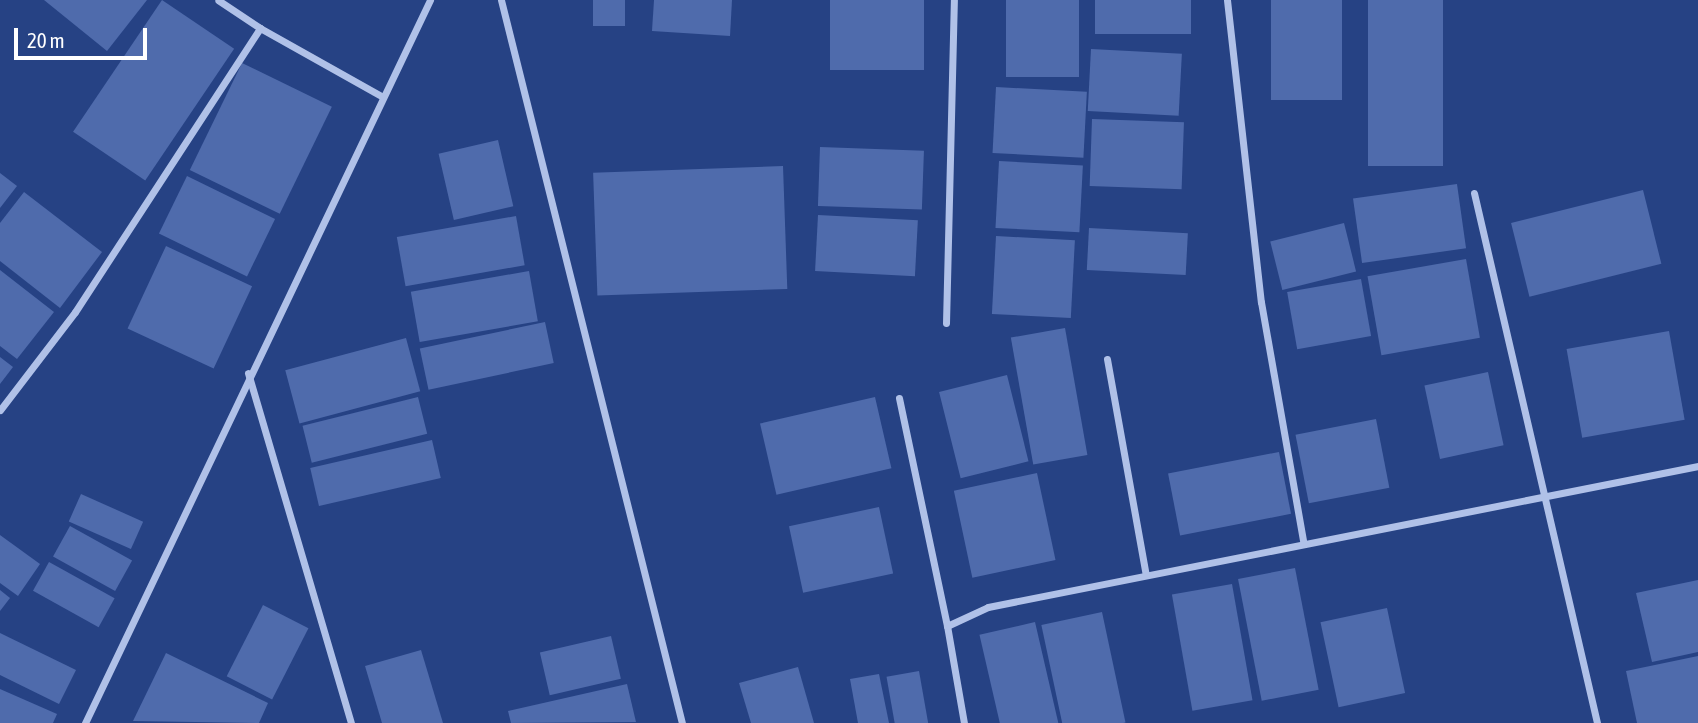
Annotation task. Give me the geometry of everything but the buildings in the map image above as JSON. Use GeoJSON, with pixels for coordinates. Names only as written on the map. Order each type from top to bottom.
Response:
{"type":"FeatureCollection","features":[{"type":"Feature","properties":{"kind":"street"},"geometry":{"type":"LineString","coordinates":[[218,0],[260,28],[381,96]]}},
{"type":"Feature","properties":{"kind":"street"},"geometry":{"type":"LineString","coordinates":[[85,723],[248,373],[430,0]]}},
{"type":"Feature","properties":{"kind":"street"},"geometry":{"type":"LineString","coordinates":[[502,0],[682,723]]}},
{"type":"Feature","properties":{"kind":"street"},"geometry":{"type":"LineString","coordinates":[[946,323],[954,0]]}},
{"type":"Feature","properties":{"kind":"street"},"geometry":{"type":"LineString","coordinates":[[1227,0],[1261,302],[1303,541]]}},
{"type":"Feature","properties":{"kind":"street"},"geometry":{"type":"LineString","coordinates":[[0,410],[75,312],[260,28]]}},
{"type":"Feature","properties":{"kind":"street"},"geometry":{"type":"LineString","coordinates":[[1474,193],[1597,723]]}},
{"type":"Feature","properties":{"kind":"street"},"geometry":{"type":"LineString","coordinates":[[1107,359],[1146,575]]}},
{"type":"Feature","properties":{"kind":"street"},"geometry":{"type":"LineString","coordinates":[[248,373],[351,723]]}},
{"type":"Feature","properties":{"kind":"street"},"geometry":{"type":"LineString","coordinates":[[899,398],[947,626],[964,723]]}},
{"type":"Feature","properties":{"kind":"street"},"geometry":{"type":"LineString","coordinates":[[947,626],[988,607],[1543,493],[1698,466]]}}]}
